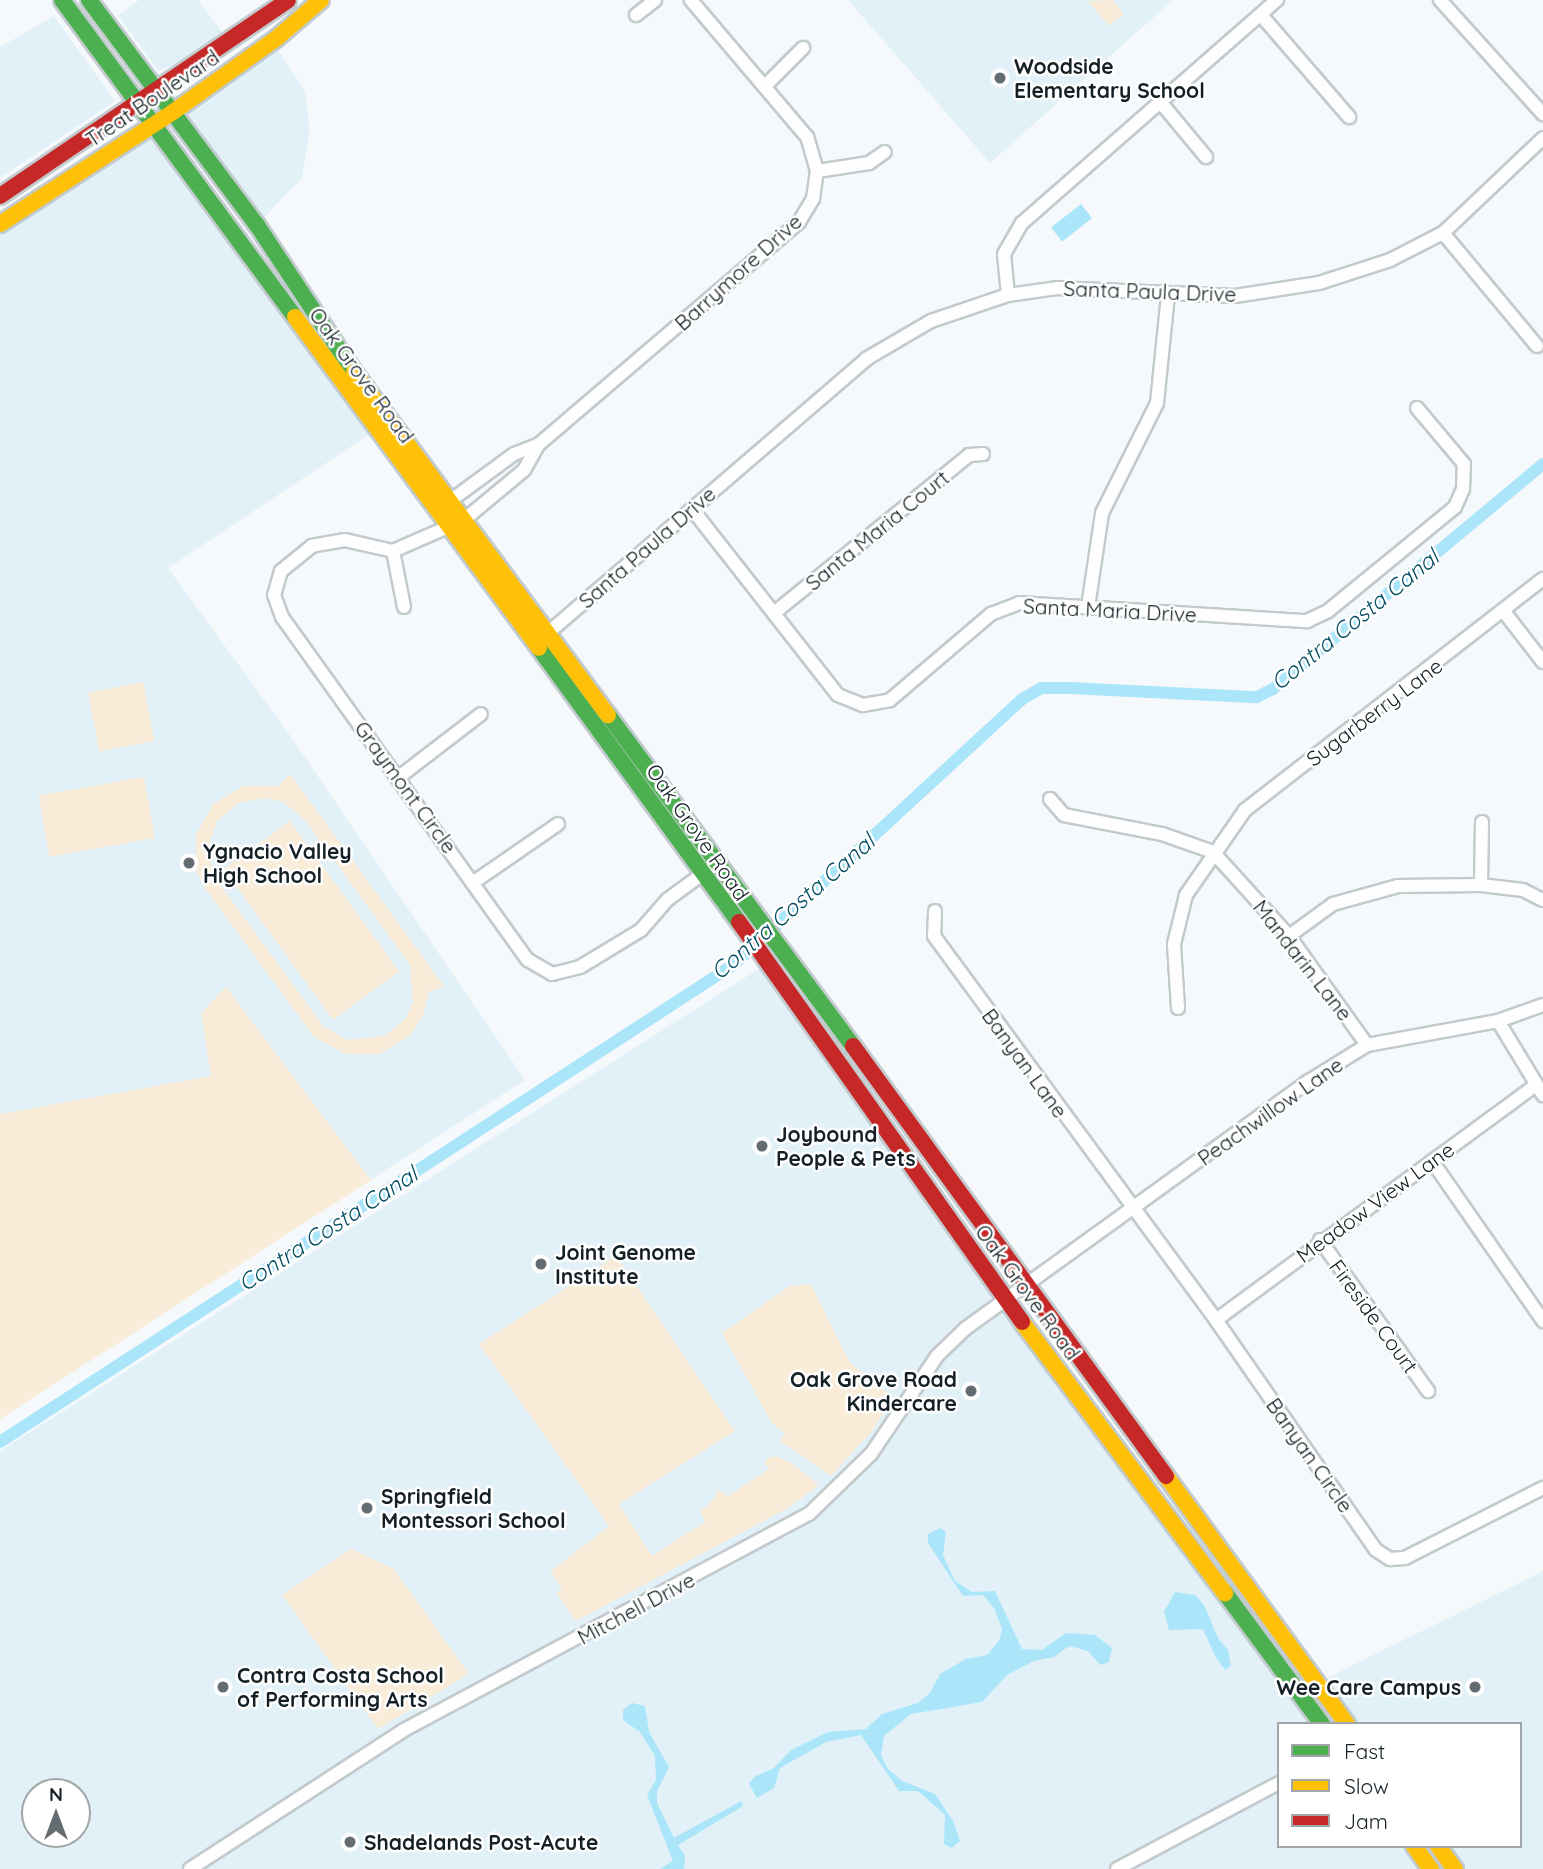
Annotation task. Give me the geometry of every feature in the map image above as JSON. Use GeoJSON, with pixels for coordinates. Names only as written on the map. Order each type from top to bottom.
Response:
{"type":"FeatureCollection","features":[{"type":"Feature","properties":{"kind":"main road","name":"Oak Grove Road"},"geometry":{"type":"LineString","coordinates":[[62,0],[447,524],[541,638],[762,921],[1346,1722]]}},
{"type":"Feature","properties":{"kind":"main road","name":"Oak Grove Road"},"geometry":{"type":"LineString","coordinates":[[89,0],[257,225],[374,403],[464,520],[541,638],[747,937],[1004,1298],[1321,1722]]}},
{"type":"Feature","properties":{"kind":"main road","name":"Treat Boulevard"},"geometry":{"type":"LineString","coordinates":[[0,196],[139,105],[288,0]]}},
{"type":"Feature","properties":{"kind":"main road","name":"Treat Boulevard"},"geometry":{"type":"LineString","coordinates":[[0,224],[173,112],[277,38],[321,0]]}},
{"type":"Feature","properties":{"kind":"main road"},"geometry":{"type":"LineString","coordinates":[[773,970],[781,970],[809,1007],[826,1010]]}},
{"type":"Feature","properties":{"kind":"main road"},"geometry":{"type":"LineString","coordinates":[[1415,1848],[1431,1869]]}},
{"type":"Feature","properties":{"kind":"main road"},"geometry":{"type":"LineString","coordinates":[[1439,1848],[1455,1869]]}},
{"type":"Feature","properties":{"kind":"street"},"geometry":{"type":"LineString","coordinates":[[636,15],[655,0]]}},
{"type":"Feature","properties":{"kind":"street","name":"Barrymore Drive"},"geometry":{"type":"LineString","coordinates":[[450,501],[514,454],[538,444],[799,222],[813,199],[817,171],[807,137],[691,0]]}},
{"type":"Feature","properties":{"kind":"street"},"geometry":{"type":"LineString","coordinates":[[1009,295],[1004,254],[1021,223],[1162,104],[1277,0]]}},
{"type":"Feature","properties":{"kind":"street"},"geometry":{"type":"LineString","coordinates":[[1440,0],[1543,114]]}},
{"type":"Feature","properties":{"kind":"street"},"geometry":{"type":"LineString","coordinates":[[1261,15],[1349,117]]}},
{"type":"Feature","properties":{"kind":"street"},"geometry":{"type":"LineString","coordinates":[[765,86],[803,48]]}},
{"type":"Feature","properties":{"kind":"street"},"geometry":{"type":"LineString","coordinates":[[1162,104],[1206,156]]}},
{"type":"Feature","properties":{"kind":"street","name":"Santa Paula Drive"},"geometry":{"type":"LineString","coordinates":[[541,638],[866,359],[931,321],[1009,295],[1076,287],[1168,295],[1235,296],[1320,283],[1390,260],[1443,233],[1543,138]]}},
{"type":"Feature","properties":{"kind":"street"},"geometry":{"type":"LineString","coordinates":[[817,171],[869,163],[885,152]]}},
{"type":"Feature","properties":{"kind":"street"},"geometry":{"type":"LineString","coordinates":[[1443,233],[1536,346]]}},
{"type":"Feature","properties":{"kind":"street"},"geometry":{"type":"LineString","coordinates":[[1088,607],[1102,513],[1157,403],[1168,295]]}},
{"type":"Feature","properties":{"kind":"street","name":"Santa Maria Drive"},"geometry":{"type":"LineString","coordinates":[[692,509],[838,695],[863,705],[890,700],[991,614],[1019,603],[1307,621],[1328,611],[1455,507],[1463,489],[1464,464],[1417,408]]}},
{"type":"Feature","properties":{"kind":"street","name":"Barrymore Drive"},"geometry":{"type":"LineString","coordinates":[[447,524],[464,520],[524,470],[538,444]]}},
{"type":"Feature","properties":{"kind":"street","name":"Santa Maria Court"},"geometry":{"type":"LineString","coordinates":[[774,613],[970,455],[984,454]]}},
{"type":"Feature","properties":{"kind":"street"},"geometry":{"type":"LineString","coordinates":[[404,607],[393,551],[447,524],[450,501]]}},
{"type":"Feature","properties":{"kind":"street","name":"Graymont Circle"},"geometry":{"type":"LineString","coordinates":[[393,551],[345,540],[312,546],[281,571],[274,594],[282,617],[528,960],[539,969],[565,973],[641,930],[667,900],[718,863]]}},
{"type":"Feature","properties":{"kind":"street","name":"Sugarberry Lane"},"geometry":{"type":"LineString","coordinates":[[1178,1008],[1174,944],[1186,895],[1213,852],[1245,810],[1505,612],[1543,579]]}},
{"type":"Feature","properties":{"kind":"street"},"geometry":{"type":"LineString","coordinates":[[1505,612],[1543,662]]}},
{"type":"Feature","properties":{"kind":"street"},"geometry":{"type":"LineString","coordinates":[[399,777],[481,714]]}},
{"type":"Feature","properties":{"kind":"street","name":"Mandarin Lane"},"geometry":{"type":"LineString","coordinates":[[1050,799],[1064,816],[1162,834],[1213,852],[1289,936],[1367,1045]]}},
{"type":"Feature","properties":{"kind":"street"},"geometry":{"type":"LineString","coordinates":[[1482,822],[1482,885]]}},
{"type":"Feature","properties":{"kind":"street"},"geometry":{"type":"LineString","coordinates":[[474,882],[558,824]]}},
{"type":"Feature","properties":{"kind":"street"},"geometry":{"type":"LineString","coordinates":[[1289,936],[1334,904],[1365,892],[1398,887],[1482,885],[1523,890],[1543,900]]}},
{"type":"Feature","properties":{"kind":"street","name":"Banyan Lane"},"geometry":{"type":"LineString","coordinates":[[935,911],[934,936],[1132,1210]]}},
{"type":"Feature","properties":{"kind":"street","name":"Peachwillow Lane"},"geometry":{"type":"LineString","coordinates":[[1026,1283],[1132,1210],[1309,1081],[1367,1045],[1498,1021],[1543,1004]]}},
{"type":"Feature","properties":{"kind":"street"},"geometry":{"type":"LineString","coordinates":[[1498,1021],[1539,1090]]}},
{"type":"Feature","properties":{"kind":"street","name":"Meadow View Lane"},"geometry":{"type":"LineString","coordinates":[[1216,1320],[1320,1240],[1539,1090]]}},
{"type":"Feature","properties":{"kind":"street"},"geometry":{"type":"LineString","coordinates":[[1432,1161],[1543,1321]]}},
{"type":"Feature","properties":{"kind":"street","name":"Banyan Circle"},"geometry":{"type":"LineString","coordinates":[[1132,1210],[1216,1320],[1376,1550],[1390,1559],[1405,1558],[1543,1488]]}},
{"type":"Feature","properties":{"kind":"street","name":"Fireside Court"},"geometry":{"type":"LineString","coordinates":[[1320,1240],[1428,1391]]}},
{"type":"Feature","properties":{"kind":"street","name":"Mitchell Drive"},"geometry":{"type":"LineString","coordinates":[[190,1869],[404,1730],[809,1514],[871,1454],[937,1356],[1004,1298],[1026,1283]]}},
{"type":"Feature","properties":{"kind":"street"},"geometry":{"type":"LineString","coordinates":[[1117,1869],[1277,1784]]}},
{"type":"Feature","properties":{"kind":"shaded area"},"geometry":{"type":"Polygon","coordinates":[[[139,0],[198,0],[229,41],[215,51],[158,71],[118,15],[139,0]]]}},
{"type":"Feature","properties":{"kind":"shaded area","name":"Woodside Elementary School"},"geometry":{"type":"Polygon","coordinates":[[[848,0],[1173,0],[990,163],[848,0]]]}},
{"type":"Feature","properties":{"kind":"shaded area"},"geometry":{"type":"Polygon","coordinates":[[[1112,0],[1124,14],[1109,26],[1088,1],[1112,0]]]}},
{"type":"Feature","properties":{"kind":"shaded area"},"geometry":{"type":"Polygon","coordinates":[[[54,16],[115,101],[0,178],[0,47],[54,16]]]}},
{"type":"Feature","properties":{"kind":"shaded area"},"geometry":{"type":"Polygon","coordinates":[[[272,41],[305,91],[310,129],[302,178],[257,225],[173,112],[272,41]]]}},
{"type":"Feature","properties":{"kind":"shaded area","name":"Ygnacio Valley High School"},"geometry":{"type":"Polygon","coordinates":[[[154,124],[376,430],[168,568],[289,734],[525,1080],[0,1419],[0,224],[154,124]]]}},
{"type":"Feature","properties":{"kind":"shaded area"},"geometry":{"type":"Polygon","coordinates":[[[143,682],[154,741],[99,752],[88,693],[143,682]]]}},
{"type":"Feature","properties":{"kind":"shaded area"},"geometry":{"type":"Polygon","coordinates":[[[290,774],[444,986],[429,992],[423,1016],[410,1036],[380,1054],[345,1054],[314,1037],[207,891],[196,870],[196,835],[213,804],[243,786],[279,786],[290,774]],[[265,798],[238,803],[217,821],[208,847],[213,875],[324,1027],[348,1040],[385,1036],[406,1018],[413,1001],[410,965],[305,820],[283,802],[265,798]]]}},
{"type":"Feature","properties":{"kind":"shaded area"},"geometry":{"type":"Polygon","coordinates":[[[144,777],[155,838],[49,857],[39,796],[144,777]]]}},
{"type":"Feature","properties":{"kind":"shaded area"},"geometry":{"type":"Polygon","coordinates":[[[290,821],[399,971],[333,1020],[224,869],[290,821]]]}},
{"type":"Feature","properties":{"kind":"shaded area"},"geometry":{"type":"Polygon","coordinates":[[[768,963],[1321,1722],[1277,1722],[1277,1848],[1415,1848],[1431,1869],[0,1869],[0,1451],[768,963]]]}},
{"type":"Feature","properties":{"kind":"shaded area"},"geometry":{"type":"Polygon","coordinates":[[[226,987],[371,1180],[0,1419],[0,1114],[211,1076],[201,1013],[226,987]]]}},
{"type":"Feature","properties":{"kind":"shaded area"},"geometry":{"type":"Polygon","coordinates":[[[616,1256],[735,1431],[619,1504],[652,1556],[705,1522],[700,1510],[708,1506],[719,1490],[728,1496],[769,1469],[764,1461],[768,1458],[776,1456],[790,1462],[819,1485],[788,1508],[576,1621],[556,1593],[562,1588],[550,1572],[609,1526],[479,1344],[616,1256]]]}},
{"type":"Feature","properties":{"kind":"shaded area"},"geometry":{"type":"Polygon","coordinates":[[[811,1284],[850,1363],[889,1394],[891,1401],[872,1431],[831,1476],[780,1441],[785,1434],[771,1422],[722,1333],[790,1286],[811,1284]]]}},
{"type":"Feature","properties":{"kind":"shaded area"},"geometry":{"type":"Polygon","coordinates":[[[351,1549],[394,1569],[469,1674],[378,1729],[282,1595],[351,1549]]]}},
{"type":"Feature","properties":{"kind":"shaded area"},"geometry":{"type":"Polygon","coordinates":[[[1543,1571],[1543,1869],[1455,1869],[1439,1848],[1522,1848],[1522,1722],[1346,1722],[1317,1683],[1543,1571]]]}},
{"type":"Feature","properties":{"kind":"water"},"geometry":{"type":"Polygon","coordinates":[[[1081,204],[1092,218],[1062,242],[1051,227],[1081,204]]]}},
{"type":"Feature","properties":{"kind":"water"},"geometry":{"type":"Polygon","coordinates":[[[940,1528],[946,1532],[943,1555],[955,1581],[972,1592],[995,1591],[1022,1649],[1042,1650],[1066,1633],[1095,1635],[1112,1648],[1109,1662],[1100,1665],[1088,1651],[1069,1646],[1054,1657],[1034,1661],[1007,1675],[982,1702],[911,1714],[884,1736],[881,1755],[888,1769],[902,1781],[935,1794],[953,1821],[960,1841],[952,1848],[944,1844],[945,1815],[918,1791],[899,1791],[861,1735],[826,1742],[780,1768],[774,1788],[757,1798],[749,1784],[754,1777],[774,1768],[791,1750],[828,1732],[866,1729],[882,1714],[918,1703],[930,1693],[940,1674],[966,1659],[987,1655],[999,1641],[1002,1629],[994,1608],[983,1595],[963,1596],[928,1543],[928,1534],[940,1528]]]}},
{"type":"Feature","properties":{"kind":"water"},"geometry":{"type":"Polygon","coordinates":[[[1175,1592],[1195,1595],[1204,1605],[1218,1638],[1228,1650],[1231,1666],[1225,1670],[1215,1656],[1203,1629],[1169,1630],[1164,1612],[1175,1592]]]}},
{"type":"Feature","properties":{"kind":"water"},"geometry":{"type":"Polygon","coordinates":[[[632,1703],[645,1706],[649,1732],[669,1767],[657,1791],[657,1803],[674,1838],[741,1801],[743,1806],[678,1845],[685,1856],[684,1869],[660,1869],[673,1861],[647,1795],[656,1780],[655,1756],[640,1732],[623,1720],[623,1710],[632,1703]]]}},
{"type":"Feature","properties":{"kind":"waterway","name":"Contra Costa Canal"},"geometry":{"type":"LineString","coordinates":[[0,1442],[733,965],[1022,699],[1042,688],[1257,697],[1273,689],[1543,464]]}},
{"type":"Feature","properties":{"kind":"traffic: fast"},"geometry":{"type":"LineString","coordinates":[[62,0],[295,317]]}},
{"type":"Feature","properties":{"kind":"traffic: fast"},"geometry":{"type":"LineString","coordinates":[[89,0],[257,225],[354,372]]}},
{"type":"Feature","properties":{"kind":"traffic: fast"},"geometry":{"type":"LineString","coordinates":[[539,648],[739,922]]}},
{"type":"Feature","properties":{"kind":"traffic: fast"},"geometry":{"type":"LineString","coordinates":[[608,715],[853,1046]]}},
{"type":"Feature","properties":{"kind":"traffic: fast"},"geometry":{"type":"LineString","coordinates":[[1225,1593],[1321,1722]]}},
{"type":"Feature","properties":{"kind":"traffic: slow"},"geometry":{"type":"LineString","coordinates":[[0,224],[173,112],[277,38],[321,0]]}},
{"type":"Feature","properties":{"kind":"traffic: slow"},"geometry":{"type":"LineString","coordinates":[[295,317],[539,648]]}},
{"type":"Feature","properties":{"kind":"traffic: slow"},"geometry":{"type":"LineString","coordinates":[[354,372],[608,715]]}},
{"type":"Feature","properties":{"kind":"traffic: slow"},"geometry":{"type":"LineString","coordinates":[[1022,1322],[1225,1593]]}},
{"type":"Feature","properties":{"kind":"traffic: slow"},"geometry":{"type":"LineString","coordinates":[[1166,1476],[1346,1722]]}},
{"type":"Feature","properties":{"kind":"traffic: slow"},"geometry":{"type":"LineString","coordinates":[[1415,1848],[1431,1869]]}},
{"type":"Feature","properties":{"kind":"traffic: slow"},"geometry":{"type":"LineString","coordinates":[[1439,1848],[1455,1869]]}},
{"type":"Feature","properties":{"kind":"traffic: jam"},"geometry":{"type":"LineString","coordinates":[[0,196],[288,0]]}},
{"type":"Feature","properties":{"kind":"traffic: jam"},"geometry":{"type":"LineString","coordinates":[[739,922],[1022,1322]]}},
{"type":"Feature","properties":{"kind":"traffic: jam"},"geometry":{"type":"LineString","coordinates":[[853,1046],[1166,1476]]}},
{"type":"Feature","properties":{"kind":"place","name":"Woodside Elementary School"},"geometry":{"type":"Point","coordinates":[1000,78]}},
{"type":"Feature","properties":{"kind":"place","name":"Ygnacio Valley High School"},"geometry":{"type":"Point","coordinates":[189,863]}},
{"type":"Feature","properties":{"kind":"place","name":"Joybound People & Pets"},"geometry":{"type":"Point","coordinates":[762,1146]}},
{"type":"Feature","properties":{"kind":"place","name":"Joint Genome Institute"},"geometry":{"type":"Point","coordinates":[541,1264]}},
{"type":"Feature","properties":{"kind":"place","name":"Oak Grove Road Kindercare"},"geometry":{"type":"Point","coordinates":[971,1391]}},
{"type":"Feature","properties":{"kind":"place","name":"Springfield Montessori School"},"geometry":{"type":"Point","coordinates":[367,1508]}},
{"type":"Feature","properties":{"kind":"place","name":"Contra Costa School of Performing Arts"},"geometry":{"type":"Point","coordinates":[223,1687]}},
{"type":"Feature","properties":{"kind":"place","name":"Wee Care Campus"},"geometry":{"type":"Point","coordinates":[1475,1687]}},
{"type":"Feature","properties":{"kind":"place","name":"Shadelands Post-Acute"},"geometry":{"type":"Point","coordinates":[350,1842]}}]}
